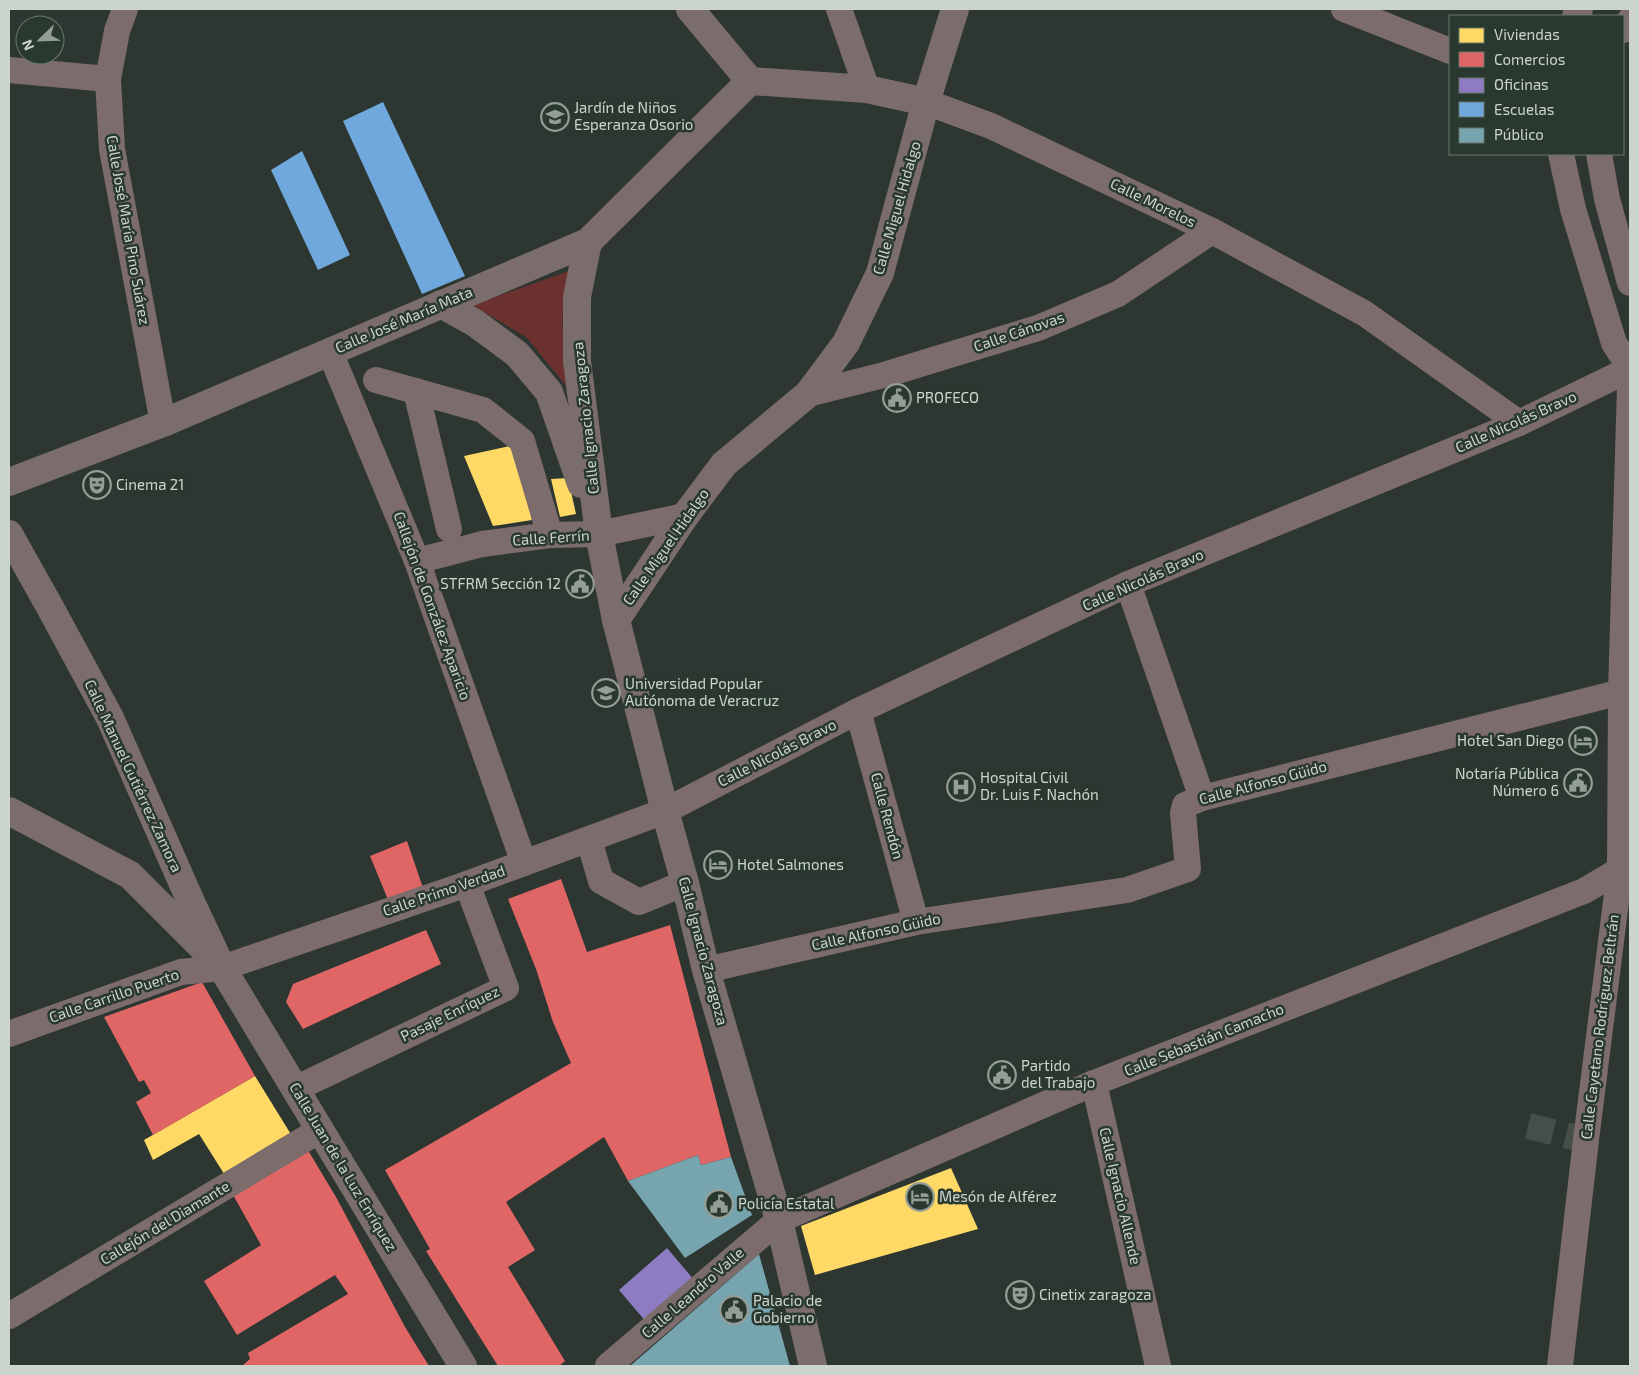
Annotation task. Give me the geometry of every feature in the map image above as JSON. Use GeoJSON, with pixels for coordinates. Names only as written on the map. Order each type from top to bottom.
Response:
{"type":"FeatureCollection","features":[{"type":"Feature","properties":{"kind":"main road"},"geometry":{"type":"LineString","coordinates":[[690,9],[750,81]]}},
{"type":"Feature","properties":{"kind":"main road","name":"Calle Miguel Hidalgo"},"geometry":{"type":"LineString","coordinates":[[616,620],[684,516],[724,464],[808,394],[846,343],[880,273],[926,102],[955,9]]}},
{"type":"Feature","properties":{"kind":"main road","name":"Calle Morelos"},"geometry":{"type":"LineString","coordinates":[[750,81],[866,89],[926,102]]}},
{"type":"Feature","properties":{"kind":"main road","name":"Calle José María Mata"},"geometry":{"type":"LineString","coordinates":[[9,482],[163,423],[588,242],[750,81]]}},
{"type":"Feature","properties":{"kind":"main road","name":"Calle Ignacio Zaragoza"},"geometry":{"type":"LineString","coordinates":[[588,242],[577,297],[577,360],[599,534],[616,620],[706,970],[779,1220],[813,1366]]}},
{"type":"Feature","properties":{"kind":"main road","name":"Calle Ignacio Zaragoza"},"geometry":{"type":"LineString","coordinates":[[441,304],[475,323],[517,354],[549,392],[599,534]]}},
{"type":"Feature","properties":{"kind":"main road","name":"Calle Manuel Gutiérrez Zamora"},"geometry":{"type":"LineString","coordinates":[[9,534],[110,718],[222,968]]}},
{"type":"Feature","properties":{"kind":"main road"},"geometry":{"type":"LineString","coordinates":[[9,810],[130,875],[222,968]]}},
{"type":"Feature","properties":{"kind":"main road","name":"Calle Juan de la Luz Enríquez"},"geometry":{"type":"LineString","coordinates":[[222,968],[463,1366]]}},
{"type":"Feature","properties":{"kind":"street","name":"Calle José María Pino Suárez"},"geometry":{"type":"LineString","coordinates":[[125,9],[117,31],[108,79],[112,149],[163,423]]}},
{"type":"Feature","properties":{"kind":"street"},"geometry":{"type":"LineString","coordinates":[[839,9],[866,89]]}},
{"type":"Feature","properties":{"kind":"street"},"geometry":{"type":"LineString","coordinates":[[1344,9],[1449,51]]}},
{"type":"Feature","properties":{"kind":"street"},"geometry":{"type":"LineString","coordinates":[[9,70],[108,79]]}},
{"type":"Feature","properties":{"kind":"street","name":"Calle Morelos"},"geometry":{"type":"LineString","coordinates":[[926,102],[991,126],[1212,231],[1364,313],[1519,423]]}},
{"type":"Feature","properties":{"kind":"street"},"geometry":{"type":"LineString","coordinates":[[1561,155],[1573,209],[1614,343],[1630,368]]}},
{"type":"Feature","properties":{"kind":"street"},"geometry":{"type":"LineString","coordinates":[[1598,155],[1607,200],[1630,283]]}},
{"type":"Feature","properties":{"kind":"street","name":"Calle Cánovas"},"geometry":{"type":"LineString","coordinates":[[808,394],[884,375],[1038,328],[1118,294],[1212,231]]}},
{"type":"Feature","properties":{"kind":"street","name":"Callejón de González Aparicio"},"geometry":{"type":"LineString","coordinates":[[330,352],[417,561],[524,863]]}},
{"type":"Feature","properties":{"kind":"street","name":"Calle Nicolás Bravo"},"geometry":{"type":"LineString","coordinates":[[665,811],[858,711],[1128,584],[1519,423],[1630,368]]}},
{"type":"Feature","properties":{"kind":"street"},"geometry":{"type":"LineString","coordinates":[[376,380],[484,410],[522,441],[550,534]]}},
{"type":"Feature","properties":{"kind":"street","name":"Calle Cayetano Rodríguez Beltrán"},"geometry":{"type":"LineString","coordinates":[[1560,1366],[1586,1140],[1625,867],[1621,692],[1630,386]]}},
{"type":"Feature","properties":{"kind":"street"},"geometry":{"type":"LineString","coordinates":[[416,391],[449,530]]}},
{"type":"Feature","properties":{"kind":"street","name":"Calle Ferrín"},"geometry":{"type":"LineString","coordinates":[[417,561],[482,544],[550,534],[599,534],[684,516]]}},
{"type":"Feature","properties":{"kind":"street"},"geometry":{"type":"LineString","coordinates":[[1128,584],[1202,798]]}},
{"type":"Feature","properties":{"kind":"street","name":"Calle Alfonso Güido"},"geometry":{"type":"LineString","coordinates":[[706,970],[916,922],[1127,890],[1188,869],[1183,813],[1185,804],[1202,798],[1621,692]]}},
{"type":"Feature","properties":{"kind":"street","name":"Calle Rendón"},"geometry":{"type":"LineString","coordinates":[[858,711],[916,922]]}},
{"type":"Feature","properties":{"kind":"street","name":"Calle Primo Verdad"},"geometry":{"type":"LineString","coordinates":[[222,968],[467,884],[665,811]]}},
{"type":"Feature","properties":{"kind":"street"},"geometry":{"type":"LineString","coordinates":[[589,840],[601,881],[638,902],[685,883]]}},
{"type":"Feature","properties":{"kind":"street","name":"Calle Sebastián Camacho"},"geometry":{"type":"LineString","coordinates":[[779,1220],[1094,1083],[1584,891],[1625,867]]}},
{"type":"Feature","properties":{"kind":"street","name":"Pasaje Enríquez"},"geometry":{"type":"LineString","coordinates":[[295,1089],[506,988],[467,884]]}},
{"type":"Feature","properties":{"kind":"street","name":"Calle Carrillo Puerto"},"geometry":{"type":"LineString","coordinates":[[9,1034],[181,972],[222,968]]}},
{"type":"Feature","properties":{"kind":"street","name":"Calle Ignacio Allende"},"geometry":{"type":"LineString","coordinates":[[1094,1083],[1158,1366]]}},
{"type":"Feature","properties":{"kind":"street","name":"Callejón del Diamante"},"geometry":{"type":"LineString","coordinates":[[9,1316],[320,1130]]}},
{"type":"Feature","properties":{"kind":"street","name":"Calle Leandro Valle"},"geometry":{"type":"LineString","coordinates":[[608,1366],[779,1220]]}},
{"type":"Feature","properties":{"kind":"shaded area"},"geometry":{"type":"Polygon","coordinates":[[[572,270],[562,320],[568,388],[526,337],[472,305],[572,270]]]}},
{"type":"Feature","properties":{"kind":"building: Viviendas"},"geometry":{"type":"Polygon","coordinates":[[[515,445],[532,520],[493,526],[464,456],[515,445]]]}},
{"type":"Feature","properties":{"kind":"building: Viviendas"},"geometry":{"type":"Polygon","coordinates":[[[568,478],[576,514],[560,517],[551,479],[568,478]]]}},
{"type":"Feature","properties":{"kind":"building: Viviendas"},"geometry":{"type":"Polygon","coordinates":[[[255,1076],[292,1136],[226,1177],[199,1134],[153,1160],[144,1140],[255,1076]]]}},
{"type":"Feature","properties":{"kind":"building: Viviendas","name":"Mesón de Alférez"},"geometry":{"type":"Polygon","coordinates":[[[951,1168],[978,1229],[815,1275],[801,1226],[951,1168]]]}},
{"type":"Feature","properties":{"kind":"building: Comercios"},"geometry":{"type":"Polygon","coordinates":[[[407,841],[423,888],[389,902],[370,856],[407,841]]]}},
{"type":"Feature","properties":{"kind":"building: Comercios"},"geometry":{"type":"Polygon","coordinates":[[[561,879],[587,952],[670,925],[731,1157],[701,1165],[698,1155],[628,1181],[604,1137],[506,1202],[535,1250],[508,1267],[565,1361],[559,1366],[498,1366],[426,1251],[430,1249],[385,1170],[571,1063],[553,1022],[536,969],[508,899],[561,879]]]}},
{"type":"Feature","properties":{"kind":"building: Comercios"},"geometry":{"type":"Polygon","coordinates":[[[426,930],[441,964],[303,1029],[286,1002],[293,984],[426,930]]]}},
{"type":"Feature","properties":{"kind":"building: Comercios"},"geometry":{"type":"Polygon","coordinates":[[[202,982],[255,1076],[153,1135],[136,1102],[151,1093],[144,1080],[139,1082],[104,1017],[202,982]]]}},
{"type":"Feature","properties":{"kind":"building: Comercios"},"geometry":{"type":"Polygon","coordinates":[[[306,1147],[336,1197],[405,1327],[429,1366],[242,1366],[250,1359],[248,1353],[348,1294],[335,1275],[237,1335],[204,1281],[261,1245],[232,1193],[306,1147]]]}},
{"type":"Feature","properties":{"kind":"building: Oficinas"},"geometry":{"type":"Polygon","coordinates":[[[667,1248],[695,1281],[647,1323],[619,1290],[667,1248]]]}},
{"type":"Feature","properties":{"kind":"building: Escuelas"},"geometry":{"type":"Polygon","coordinates":[[[383,102],[465,276],[422,294],[343,121],[383,102]]]}},
{"type":"Feature","properties":{"kind":"building: Escuelas"},"geometry":{"type":"Polygon","coordinates":[[[302,151],[350,255],[318,270],[271,170],[302,151]]]}},
{"type":"Feature","properties":{"kind":"building: Público"},"geometry":{"type":"Polygon","coordinates":[[[698,1155],[701,1165],[731,1157],[752,1215],[685,1258],[628,1181],[698,1155]]]}},
{"type":"Feature","properties":{"kind":"building: Público","name":"Palacio de Gobierno"},"geometry":{"type":"Polygon","coordinates":[[[759,1254],[790,1366],[630,1366],[759,1254]]]}},
{"type":"Feature","properties":{"kind":"tunnel"},"geometry":{"type":"LineString","coordinates":[[1528,1126],[1586,1140]]}},
{"type":"Feature","properties":{"kind":"place","name":"Jardín de Niños Esperanza Osorio"},"geometry":{"type":"Point","coordinates":[555,117]}},
{"type":"Feature","properties":{"kind":"place","name":"PROFECO"},"geometry":{"type":"Point","coordinates":[897,398]}},
{"type":"Feature","properties":{"kind":"place","name":"Cinema 21"},"geometry":{"type":"Point","coordinates":[97,485]}},
{"type":"Feature","properties":{"kind":"place","name":"STFRM Sección 12"},"geometry":{"type":"Point","coordinates":[580,584]}},
{"type":"Feature","properties":{"kind":"place","name":"Universidad Popular Autónoma de Veracruz"},"geometry":{"type":"Point","coordinates":[606,693]}},
{"type":"Feature","properties":{"kind":"place","name":"Hotel San Diego"},"geometry":{"type":"Point","coordinates":[1583,741]}},
{"type":"Feature","properties":{"kind":"place","name":"Notaría Pública Número 6"},"geometry":{"type":"Point","coordinates":[1578,783]}},
{"type":"Feature","properties":{"kind":"place","name":"Hospital Civil Dr. Luis F. Nachón"},"geometry":{"type":"Point","coordinates":[961,787]}},
{"type":"Feature","properties":{"kind":"place","name":"Hotel Salmones"},"geometry":{"type":"Point","coordinates":[718,865]}},
{"type":"Feature","properties":{"kind":"place","name":"Partido del Trabajo"},"geometry":{"type":"Point","coordinates":[1002,1075]}},
{"type":"Feature","properties":{"kind":"place","name":"Mesón de Alférez"},"geometry":{"type":"Point","coordinates":[920,1197]}},
{"type":"Feature","properties":{"kind":"place","name":"Policía Estatal"},"geometry":{"type":"Point","coordinates":[719,1204]}},
{"type":"Feature","properties":{"kind":"place","name":"Cinetix zaragoza"},"geometry":{"type":"Point","coordinates":[1020,1295]}},
{"type":"Feature","properties":{"kind":"place","name":"Palacio de Gobierno"},"geometry":{"type":"Point","coordinates":[734,1310]}}]}
